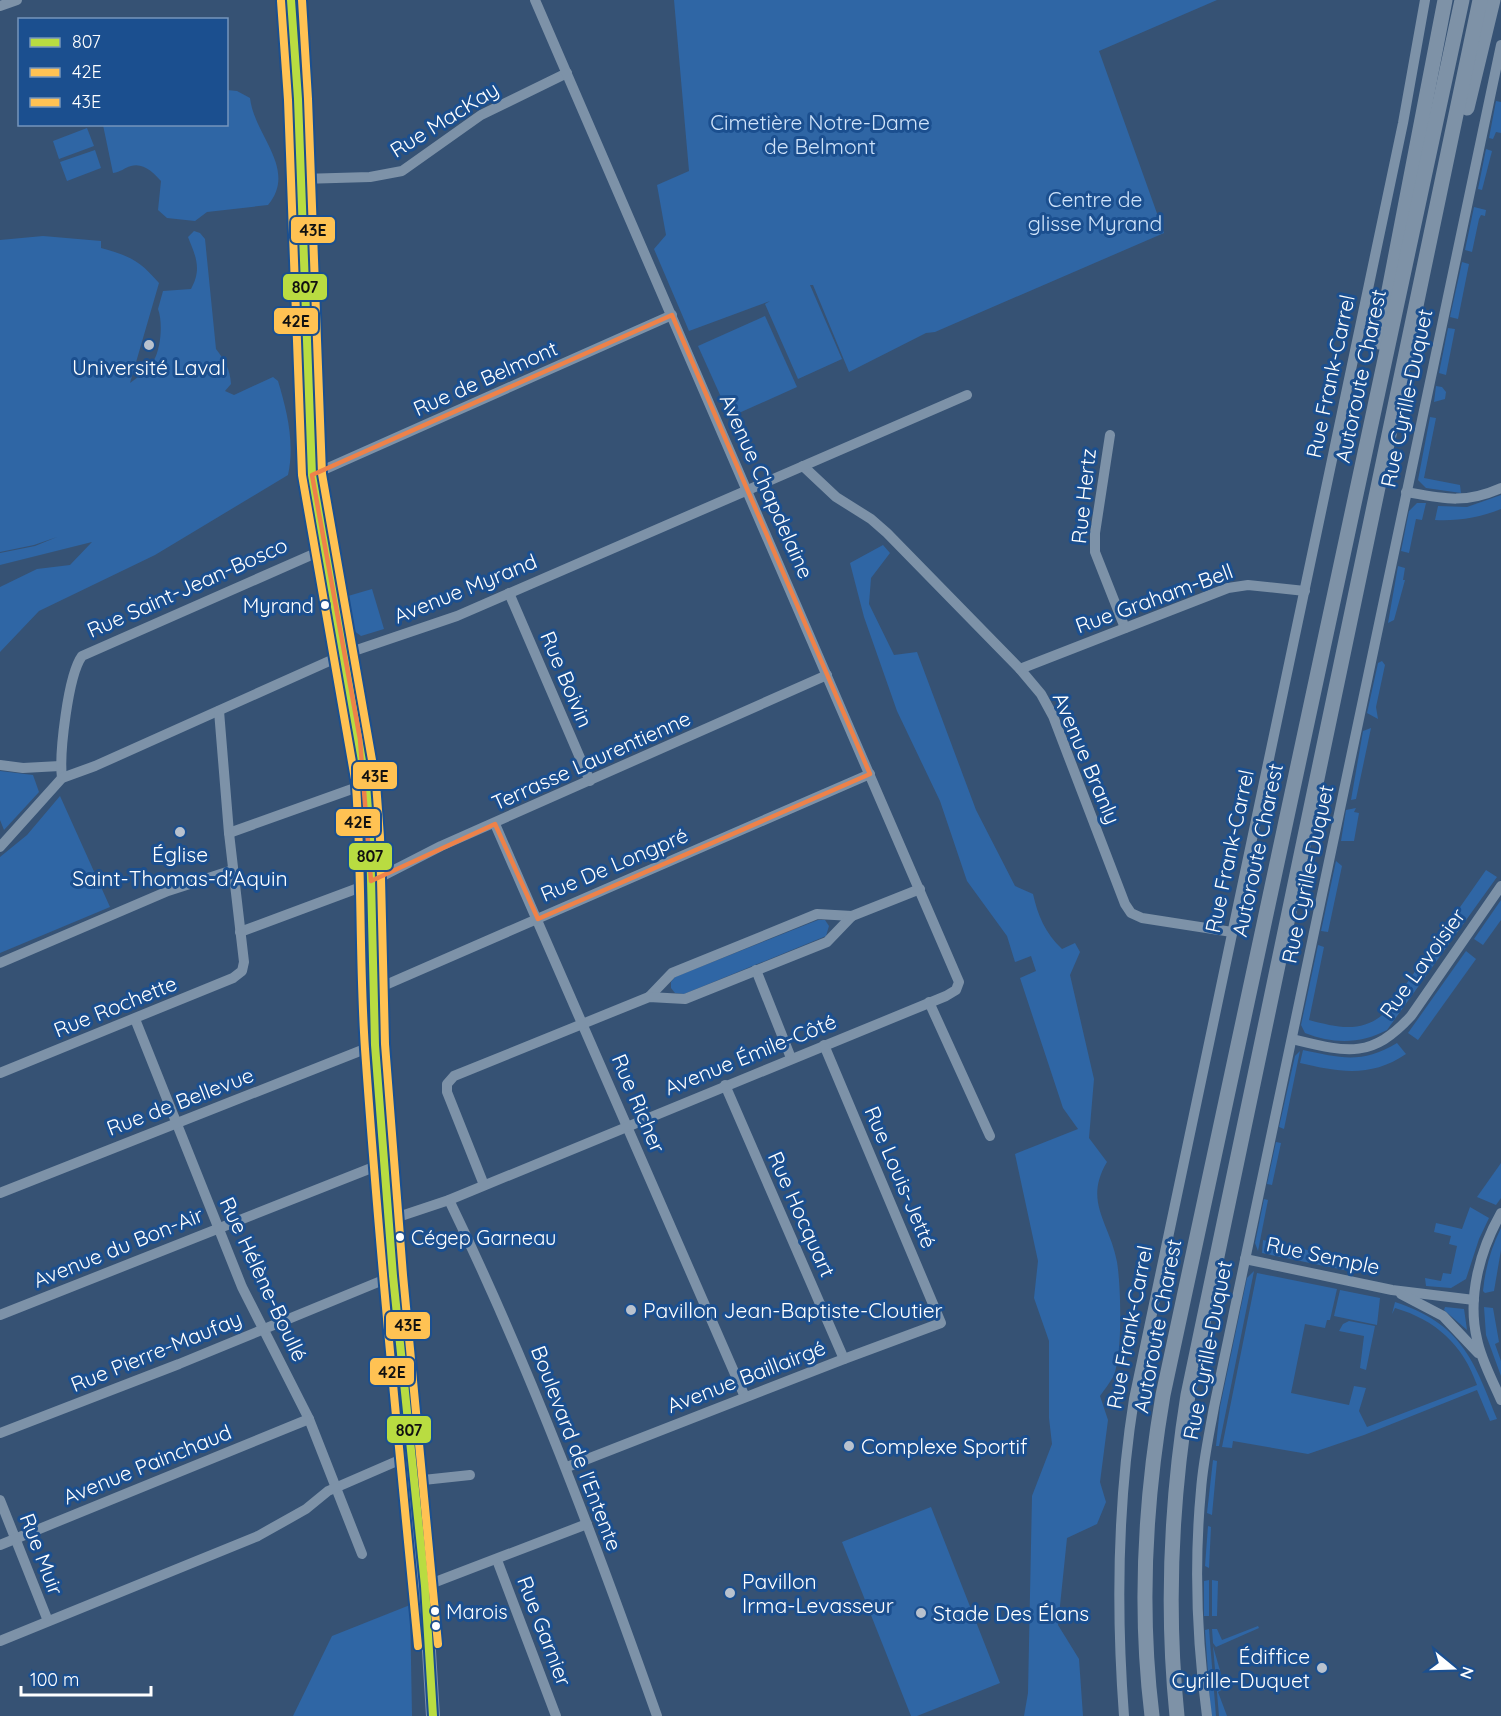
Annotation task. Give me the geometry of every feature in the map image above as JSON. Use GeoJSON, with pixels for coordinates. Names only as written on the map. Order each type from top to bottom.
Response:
{"type":"FeatureCollection","features":[{"type":"Feature","properties":{"kind":"highway"},"geometry":{"type":"LineString","coordinates":[[1360,478],[1374,364],[1445,0]]}},
{"type":"Feature","properties":{"kind":"highway","name":"Autoroute Charest"},"geometry":{"type":"LineString","coordinates":[[1152,1716],[1146,1635],[1146,1582],[1151,1488],[1159,1418],[1225,1099],[1462,0]]}},
{"type":"Feature","properties":{"kind":"highway","name":"Autoroute Charest"},"geometry":{"type":"LineString","coordinates":[[1177,1716],[1172,1650],[1171,1557],[1178,1463],[1186,1406],[1480,0]]}},
{"type":"Feature","properties":{"kind":"highway"},"geometry":{"type":"LineString","coordinates":[[1417,306],[1493,0]]}},
{"type":"Feature","properties":{"kind":"main road"},"geometry":{"type":"LineString","coordinates":[[291,0],[301,179],[312,475],[366,784],[375,1045],[393,1276],[425,1586],[433,1716]]}},
{"type":"Feature","properties":{"kind":"street"},"geometry":{"type":"LineString","coordinates":[[0,6],[17,0]]}},
{"type":"Feature","properties":{"kind":"street","name":"Avenue Chapdelaine"},"geometry":{"type":"LineString","coordinates":[[535,0],[959,977],[957,988]]}},
{"type":"Feature","properties":{"kind":"street","name":"Rue Frank-Carrel"},"geometry":{"type":"LineString","coordinates":[[1124,1716],[1118,1585],[1127,1441],[1146,1339],[1403,123],[1425,0]]}},
{"type":"Feature","properties":{"kind":"street","name":"Rue Cyrille-Duquet"},"geometry":{"type":"LineString","coordinates":[[1207,1716],[1201,1670],[1197,1578],[1201,1490],[1214,1407],[1501,45]]}},
{"type":"Feature","properties":{"kind":"street","name":"Rue MacKay"},"geometry":{"type":"LineString","coordinates":[[301,179],[370,177],[402,171],[480,115],[567,73]]}},
{"type":"Feature","properties":{"kind":"street","name":"Rue de Belmont"},"geometry":{"type":"LineString","coordinates":[[312,475],[672,315]]}},
{"type":"Feature","properties":{"kind":"street","name":"Avenue Myrand"},"geometry":{"type":"LineString","coordinates":[[0,847],[62,778],[345,654],[457,616],[967,395]]}},
{"type":"Feature","properties":{"kind":"street","name":"Rue Hertz"},"geometry":{"type":"LineString","coordinates":[[1110,435],[1095,533],[1095,552],[1125,628]]}},
{"type":"Feature","properties":{"kind":"street","name":"Avenue Branly"},"geometry":{"type":"LineString","coordinates":[[803,466],[836,497],[871,519],[887,533],[1020,669],[1041,694],[1053,716],[1128,909],[1142,918],[1232,932]]}},
{"type":"Feature","properties":{"kind":"street"},"geometry":{"type":"LineString","coordinates":[[1406,492],[1455,500],[1469,499],[1501,488]]}},
{"type":"Feature","properties":{"kind":"street","name":"Rue Saint-Jean-Bosco"},"geometry":{"type":"LineString","coordinates":[[62,778],[60,766],[74,671],[82,656],[325,549]]}},
{"type":"Feature","properties":{"kind":"street","name":"Rue Graham-Bell"},"geometry":{"type":"LineString","coordinates":[[1020,669],[1228,588],[1248,585],[1305,591]]}},
{"type":"Feature","properties":{"kind":"street","name":"Rue Boivin"},"geometry":{"type":"LineString","coordinates":[[509,592],[590,781]]}},
{"type":"Feature","properties":{"kind":"street","name":"Terrasse Laurentienne"},"geometry":{"type":"LineString","coordinates":[[371,881],[827,675]]}},
{"type":"Feature","properties":{"kind":"street"},"geometry":{"type":"LineString","coordinates":[[219,711],[240,932],[371,881]]}},
{"type":"Feature","properties":{"kind":"street"},"geometry":{"type":"LineString","coordinates":[[0,765],[23,768],[60,766]]}},
{"type":"Feature","properties":{"kind":"street","name":"Rue De Longpré"},"geometry":{"type":"LineString","coordinates":[[374,990],[870,774]]}},
{"type":"Feature","properties":{"kind":"street"},"geometry":{"type":"LineString","coordinates":[[229,833],[366,784]]}},
{"type":"Feature","properties":{"kind":"street","name":"Rue Richer"},"geometry":{"type":"LineString","coordinates":[[495,824],[745,1397]]}},
{"type":"Feature","properties":{"kind":"street"},"geometry":{"type":"LineString","coordinates":[[0,963],[168,891],[233,870]]}},
{"type":"Feature","properties":{"kind":"street","name":"Rue Lavoisier"},"geometry":{"type":"LineString","coordinates":[[1292,1039],[1334,1048],[1362,1049],[1379,1044],[1395,1034],[1411,1016],[1501,886]]}},
{"type":"Feature","properties":{"kind":"street"},"geometry":{"type":"LineString","coordinates":[[649,997],[685,999],[827,942],[852,916],[920,889]]}},
{"type":"Feature","properties":{"kind":"street"},"geometry":{"type":"LineString","coordinates":[[484,1185],[447,1092],[450,1080],[649,997],[672,973],[817,914],[852,916]]}},
{"type":"Feature","properties":{"kind":"street","name":"Rue Rochette"},"geometry":{"type":"LineString","coordinates":[[0,1073],[233,978],[242,971],[244,962],[240,932]]}},
{"type":"Feature","properties":{"kind":"street"},"geometry":{"type":"LineString","coordinates":[[756,970],[791,1058]]}},
{"type":"Feature","properties":{"kind":"street","name":"Avenue Émile-Côté"},"geometry":{"type":"LineString","coordinates":[[388,1220],[449,1200],[929,1002],[957,988]]}},
{"type":"Feature","properties":{"kind":"street"},"geometry":{"type":"LineString","coordinates":[[929,1002],[990,1136]]}},
{"type":"Feature","properties":{"kind":"street","name":"Rue Hélène-Boullé"},"geometry":{"type":"LineString","coordinates":[[135,1019],[179,1124],[217,1228],[242,1287],[309,1419],[362,1554]]}},
{"type":"Feature","properties":{"kind":"street","name":"Rue de Bellevue"},"geometry":{"type":"LineString","coordinates":[[0,1193],[375,1045]]}},
{"type":"Feature","properties":{"kind":"street","name":"Rue Louis-Jetté"},"geometry":{"type":"LineString","coordinates":[[824,1045],[941,1323]]}},
{"type":"Feature","properties":{"kind":"street","name":"Rue Hocquart"},"geometry":{"type":"LineString","coordinates":[[725,1085],[844,1359]]}},
{"type":"Feature","properties":{"kind":"street","name":"Avenue du Bon-Air"},"geometry":{"type":"LineString","coordinates":[[0,1315],[384,1163]]}},
{"type":"Feature","properties":{"kind":"street","name":"Boulevard de l'Entente"},"geometry":{"type":"LineString","coordinates":[[449,1200],[518,1350],[567,1467],[657,1716]]}},
{"type":"Feature","properties":{"kind":"street"},"geometry":{"type":"LineString","coordinates":[[1474,1300],[1481,1259],[1501,1213]]}},
{"type":"Feature","properties":{"kind":"street","name":"Rue Semple"},"geometry":{"type":"LineString","coordinates":[[1245,1259],[1392,1290],[1474,1300],[1477,1342],[1501,1400]]}},
{"type":"Feature","properties":{"kind":"street","name":"Rue Pierre-Maufay"},"geometry":{"type":"LineString","coordinates":[[0,1433],[393,1276]]}},
{"type":"Feature","properties":{"kind":"street","name":"Rue Semple"},"geometry":{"type":"LineString","coordinates":[[1392,1290],[1443,1316],[1485,1361]]}},
{"type":"Feature","properties":{"kind":"street","name":"Avenue Baillairgé"},"geometry":{"type":"LineString","coordinates":[[567,1467],[941,1323]]}},
{"type":"Feature","properties":{"kind":"street","name":"Avenue Painchaud"},"geometry":{"type":"LineString","coordinates":[[0,1545],[309,1419]]}},
{"type":"Feature","properties":{"kind":"street"},"geometry":{"type":"LineString","coordinates":[[0,1641],[258,1536],[306,1509],[337,1486],[411,1455]]}},
{"type":"Feature","properties":{"kind":"street"},"geometry":{"type":"LineString","coordinates":[[414,1481],[470,1475]]}},
{"type":"Feature","properties":{"kind":"street","name":"Rue Muir"},"geometry":{"type":"LineString","coordinates":[[0,1500],[48,1622]]}},
{"type":"Feature","properties":{"kind":"street"},"geometry":{"type":"LineString","coordinates":[[425,1586],[587,1524]]}},
{"type":"Feature","properties":{"kind":"street","name":"Rue Garnier"},"geometry":{"type":"LineString","coordinates":[[497,1560],[556,1716]]}},
{"type":"Feature","properties":{"kind":"highlighted area"},"geometry":{"type":"Polygon","coordinates":[[[672,315],[870,774],[538,919],[495,824],[371,881],[360,739],[312,475],[672,315]]]}},
{"type":"Feature","properties":{"kind":"green space","name":"Cimetière Notre-Dame de Belmont"},"geometry":{"type":"Polygon","coordinates":[[[674,0],[1217,0],[1099,51],[1164,233],[935,332],[926,333],[849,372],[813,285],[810,285],[842,359],[798,379],[765,304],[770,301],[689,331],[654,249],[666,235],[657,185],[689,171],[674,0]]]}},
{"type":"Feature","properties":{"kind":"green space"},"geometry":{"type":"Polygon","coordinates":[[[228,90],[237,91],[250,98],[253,112],[277,165],[278,178],[276,192],[268,205],[207,212],[195,221],[167,218],[158,210],[161,181],[144,167],[135,165],[113,173],[103,126],[228,126],[228,90]]]}},
{"type":"Feature","properties":{"kind":"green space"},"geometry":{"type":"Polygon","coordinates":[[[1496,101],[1501,102],[1501,133],[1496,132],[1493,139],[1489,138],[1496,101]]]}},
{"type":"Feature","properties":{"kind":"green space"},"geometry":{"type":"Polygon","coordinates":[[[87,128],[94,146],[59,159],[53,141],[87,128]]]}},
{"type":"Feature","properties":{"kind":"green space"},"geometry":{"type":"Polygon","coordinates":[[[1486,149],[1492,151],[1482,190],[1478,189],[1486,149]]]}},
{"type":"Feature","properties":{"kind":"green space"},"geometry":{"type":"Polygon","coordinates":[[[95,150],[101,168],[67,181],[60,162],[95,150]]]}},
{"type":"Feature","properties":{"kind":"green space"},"geometry":{"type":"Polygon","coordinates":[[[1474,207],[1486,210],[1485,216],[1481,215],[1479,219],[1472,252],[1465,250],[1474,207]]]}},
{"type":"Feature","properties":{"kind":"green space"},"geometry":{"type":"Polygon","coordinates":[[[194,231],[200,233],[205,239],[216,349],[230,374],[231,384],[225,391],[234,395],[273,377],[278,381],[287,415],[290,439],[288,475],[155,555],[39,611],[0,652],[0,587],[37,569],[70,565],[92,542],[0,565],[0,553],[35,546],[57,537],[34,545],[0,552],[0,240],[43,236],[101,241],[101,248],[133,260],[152,275],[159,283],[130,383],[149,367],[156,355],[161,328],[158,309],[163,291],[191,289],[194,282],[197,263],[188,237],[194,231]]]}},
{"type":"Feature","properties":{"kind":"green space"},"geometry":{"type":"Polygon","coordinates":[[[1462,262],[1469,264],[1458,319],[1450,317],[1462,262]]]}},
{"type":"Feature","properties":{"kind":"green space"},"geometry":{"type":"Polygon","coordinates":[[[765,316],[797,387],[730,417],[698,346],[765,316]]]}},
{"type":"Feature","properties":{"kind":"green space"},"geometry":{"type":"Polygon","coordinates":[[[1448,328],[1455,329],[1446,375],[1439,373],[1448,328]]]}},
{"type":"Feature","properties":{"kind":"green space"},"geometry":{"type":"Polygon","coordinates":[[[1436,386],[1442,387],[1446,392],[1445,399],[1434,402],[1436,386]]]}},
{"type":"Feature","properties":{"kind":"green space"},"geometry":{"type":"Polygon","coordinates":[[[1430,417],[1436,418],[1424,478],[1460,485],[1461,493],[1426,488],[1418,480],[1430,417]]]}},
{"type":"Feature","properties":{"kind":"green space"},"geometry":{"type":"Polygon","coordinates":[[[1501,495],[1501,509],[1468,518],[1435,520],[1438,506],[1467,507],[1501,495]]]}},
{"type":"Feature","properties":{"kind":"green space"},"geometry":{"type":"Polygon","coordinates":[[[1417,503],[1426,503],[1422,520],[1416,519],[1409,553],[1401,551],[1409,511],[1417,503]]]}},
{"type":"Feature","properties":{"kind":"green space"},"geometry":{"type":"Polygon","coordinates":[[[883,545],[890,553],[871,578],[869,604],[894,655],[917,652],[976,810],[1015,886],[1033,894],[1043,924],[1062,949],[1075,943],[1080,952],[1070,975],[1094,1079],[1089,1138],[1107,1162],[1097,1189],[1100,1212],[1117,1262],[1120,1321],[1116,1367],[1113,1377],[1100,1396],[1108,1420],[1100,1482],[1106,1502],[1097,1524],[1067,1538],[1058,1625],[1079,1659],[1083,1716],[1024,1716],[1028,1693],[1032,1496],[1052,1444],[1049,1418],[1049,1341],[1034,1298],[1038,1261],[1015,1154],[1078,1129],[1063,1108],[1020,978],[1036,971],[1031,956],[1015,962],[1007,936],[967,881],[940,801],[897,711],[864,617],[850,563],[883,545]]]}},
{"type":"Feature","properties":{"kind":"green space"},"geometry":{"type":"Polygon","coordinates":[[[1398,566],[1405,568],[1403,580],[1405,580],[1394,620],[1388,623],[1398,566]]]}},
{"type":"Feature","properties":{"kind":"green space"},"geometry":{"type":"Polygon","coordinates":[[[372,589],[384,629],[361,636],[353,630],[348,596],[372,589]]]}},
{"type":"Feature","properties":{"kind":"green space"},"geometry":{"type":"Polygon","coordinates":[[[1382,661],[1385,665],[1376,707],[1378,719],[1367,713],[1378,663],[1382,661]]]}},
{"type":"Feature","properties":{"kind":"green space"},"geometry":{"type":"Polygon","coordinates":[[[1371,728],[1356,799],[1351,800],[1363,731],[1371,728]]]}},
{"type":"Feature","properties":{"kind":"green space"},"geometry":{"type":"Polygon","coordinates":[[[0,771],[33,775],[39,792],[4,830],[0,820],[0,771]]]}},
{"type":"Feature","properties":{"kind":"green space"},"geometry":{"type":"Polygon","coordinates":[[[60,796],[110,907],[0,953],[0,857],[27,835],[60,796]]]}},
{"type":"Feature","properties":{"kind":"green space"},"geometry":{"type":"Polygon","coordinates":[[[1356,808],[1354,812],[1359,813],[1354,841],[1341,841],[1346,810],[1356,808]]]}},
{"type":"Feature","properties":{"kind":"green space"},"geometry":{"type":"Polygon","coordinates":[[[1336,861],[1342,866],[1328,932],[1321,931],[1336,861]]]}},
{"type":"Feature","properties":{"kind":"green space"},"geometry":{"type":"Polygon","coordinates":[[[1486,870],[1497,877],[1387,1030],[1367,1038],[1347,1041],[1315,1037],[1305,1033],[1301,1025],[1318,945],[1324,947],[1309,1020],[1341,1027],[1370,1023],[1388,1010],[1486,870]]]}},
{"type":"Feature","properties":{"kind":"green space"},"geometry":{"type":"Polygon","coordinates":[[[1501,900],[1501,920],[1483,945],[1474,939],[1501,900]]]}},
{"type":"Feature","properties":{"kind":"green space"},"geometry":{"type":"Polygon","coordinates":[[[818,920],[825,920],[829,926],[826,936],[684,994],[675,993],[671,988],[671,982],[675,977],[818,920]]]}},
{"type":"Feature","properties":{"kind":"green space"},"geometry":{"type":"Polygon","coordinates":[[[1466,951],[1476,959],[1418,1040],[1408,1033],[1466,951]]]}},
{"type":"Feature","properties":{"kind":"green space"},"geometry":{"type":"Polygon","coordinates":[[[1397,1043],[1406,1054],[1393,1062],[1367,1070],[1328,1069],[1300,1063],[1303,1050],[1340,1057],[1362,1057],[1397,1043]]]}},
{"type":"Feature","properties":{"kind":"green space"},"geometry":{"type":"Polygon","coordinates":[[[1300,1051],[1284,1129],[1279,1127],[1295,1056],[1300,1051]]]}},
{"type":"Feature","properties":{"kind":"green space"},"geometry":{"type":"Polygon","coordinates":[[[1276,1142],[1281,1143],[1272,1185],[1267,1184],[1276,1142]]]}},
{"type":"Feature","properties":{"kind":"green space"},"geometry":{"type":"Polygon","coordinates":[[[1501,1163],[1501,1198],[1496,1205],[1477,1197],[1501,1163]]]}},
{"type":"Feature","properties":{"kind":"green space"},"geometry":{"type":"Polygon","coordinates":[[[1264,1199],[1268,1200],[1258,1251],[1255,1243],[1264,1199]]]}},
{"type":"Feature","properties":{"kind":"green space"},"geometry":{"type":"Polygon","coordinates":[[[1470,1207],[1489,1218],[1479,1239],[1466,1279],[1451,1288],[1426,1286],[1425,1278],[1441,1281],[1443,1273],[1451,1274],[1457,1246],[1449,1244],[1451,1236],[1434,1232],[1436,1223],[1462,1229],[1470,1207]]]}},
{"type":"Feature","properties":{"kind":"green space"},"geometry":{"type":"Polygon","coordinates":[[[1501,1228],[1501,1250],[1494,1291],[1485,1293],[1483,1291],[1487,1267],[1501,1228]]]}},
{"type":"Feature","properties":{"kind":"green space"},"geometry":{"type":"Polygon","coordinates":[[[1263,1240],[1351,1260],[1349,1271],[1262,1253],[1263,1240]]]}},
{"type":"Feature","properties":{"kind":"green space"},"geometry":{"type":"Polygon","coordinates":[[[1254,1271],[1219,1446],[1216,1446],[1220,1407],[1247,1278],[1254,1271]]]}},
{"type":"Feature","properties":{"kind":"green space"},"geometry":{"type":"Polygon","coordinates":[[[1257,1273],[1337,1289],[1330,1320],[1327,1320],[1325,1328],[1305,1324],[1291,1393],[1349,1405],[1354,1386],[1366,1388],[1359,1411],[1367,1427],[1477,1385],[1456,1346],[1423,1319],[1395,1308],[1392,1314],[1395,1302],[1435,1321],[1462,1346],[1472,1361],[1497,1419],[1490,1421],[1477,1390],[1364,1435],[1308,1454],[1233,1441],[1232,1448],[1222,1447],[1257,1273]]]}},
{"type":"Feature","properties":{"kind":"green space"},"geometry":{"type":"Polygon","coordinates":[[[1340,1290],[1380,1298],[1377,1325],[1334,1316],[1340,1290]]]}},
{"type":"Feature","properties":{"kind":"green space"},"geometry":{"type":"Polygon","coordinates":[[[1445,1307],[1464,1309],[1467,1330],[1444,1310],[1445,1307]]]}},
{"type":"Feature","properties":{"kind":"green space"},"geometry":{"type":"Polygon","coordinates":[[[1484,1307],[1493,1308],[1499,1342],[1495,1344],[1501,1361],[1501,1376],[1486,1335],[1484,1307]]]}},
{"type":"Feature","properties":{"kind":"green space"},"geometry":{"type":"Polygon","coordinates":[[[1349,1321],[1375,1326],[1366,1370],[1360,1368],[1364,1336],[1339,1331],[1343,1324],[1349,1321]]]}},
{"type":"Feature","properties":{"kind":"green space"},"geometry":{"type":"Polygon","coordinates":[[[1213,1460],[1217,1461],[1212,1515],[1207,1513],[1213,1460]]]}},
{"type":"Feature","properties":{"kind":"green space","name":"Stade Des Élans"},"geometry":{"type":"Polygon","coordinates":[[[931,1507],[1000,1683],[917,1716],[911,1716],[842,1542],[931,1507]]]}},
{"type":"Feature","properties":{"kind":"green space"},"geometry":{"type":"Polygon","coordinates":[[[1208,1526],[1211,1527],[1209,1568],[1205,1566],[1208,1526]]]}},
{"type":"Feature","properties":{"kind":"green space"},"geometry":{"type":"Polygon","coordinates":[[[1209,1580],[1209,1616],[1204,1616],[1204,1581],[1209,1580]]]}},
{"type":"Feature","properties":{"kind":"green space"},"geometry":{"type":"Polygon","coordinates":[[[1212,1580],[1218,1581],[1217,1616],[1212,1616],[1212,1580]]]}},
{"type":"Feature","properties":{"kind":"green space"},"geometry":{"type":"Polygon","coordinates":[[[410,1605],[412,1716],[293,1716],[332,1636],[410,1605]]]}},
{"type":"Feature","properties":{"kind":"green space"},"geometry":{"type":"Polygon","coordinates":[[[1258,1626],[1259,1628],[1216,1647],[1213,1643],[1212,1629],[1217,1629],[1222,1640],[1258,1626]]]}},
{"type":"Feature","properties":{"kind":"green space"},"geometry":{"type":"Polygon","coordinates":[[[1209,1629],[1216,1716],[1211,1716],[1205,1630],[1209,1629]]]}},
{"type":"Feature","properties":{"kind":"green space"},"geometry":{"type":"Polygon","coordinates":[[[1213,1646],[1225,1688],[1218,1692],[1227,1716],[1219,1716],[1213,1646]]]}},
{"type":"Feature","properties":{"kind":"transit line","name":"807"},"geometry":{"type":"LineString","coordinates":[[291,0],[298,99],[312,475],[366,784],[370,837],[375,1045],[393,1276],[425,1586],[433,1716]]}},
{"type":"Feature","properties":{"kind":"transit line","name":"43E"},"geometry":{"type":"LineString","coordinates":[[302,0],[308,99],[322,474],[376,783],[380,837],[385,1044],[403,1275],[438,1644]]}},
{"type":"Feature","properties":{"kind":"transit line","name":"42E"},"geometry":{"type":"LineString","coordinates":[[281,1],[288,100],[302,475],[356,785],[365,1049],[383,1273],[418,1646]]}},
{"type":"Feature","properties":{"kind":"place","name":"Université Laval"},"geometry":{"type":"Point","coordinates":[149,345]}},
{"type":"Feature","properties":{"kind":"place","name":"Myrand"},"geometry":{"type":"Point","coordinates":[325,605]}},
{"type":"Feature","properties":{"kind":"place","name":"Église Saint-Thomas-d'Aquin"},"geometry":{"type":"Point","coordinates":[180,832]}},
{"type":"Feature","properties":{"kind":"place","name":"Cégep Garneau"},"geometry":{"type":"Point","coordinates":[400,1237]}},
{"type":"Feature","properties":{"kind":"place","name":"Pavillon Jean-Baptiste-Cloutier"},"geometry":{"type":"Point","coordinates":[631,1310]}},
{"type":"Feature","properties":{"kind":"place","name":"Complexe Sportif"},"geometry":{"type":"Point","coordinates":[849,1446]}},
{"type":"Feature","properties":{"kind":"place","name":"Pavillon Irma-Levasseur"},"geometry":{"type":"Point","coordinates":[730,1593]}},
{"type":"Feature","properties":{"kind":"place","name":"Marois"},"geometry":{"type":"Point","coordinates":[435,1611]}},
{"type":"Feature","properties":{"kind":"place","name":"Stade Des Élans"},"geometry":{"type":"Point","coordinates":[921,1613]}},
{"type":"Feature","properties":{"kind":"place","name":"Édiffice Cyrille-Duquet"},"geometry":{"type":"Point","coordinates":[1322,1668]}},
{"type":"Feature","properties":{"kind":"park label","name":"Centre de glisse Myrand"},"geometry":{"type":"Point","coordinates":[1095,211]}}]}
